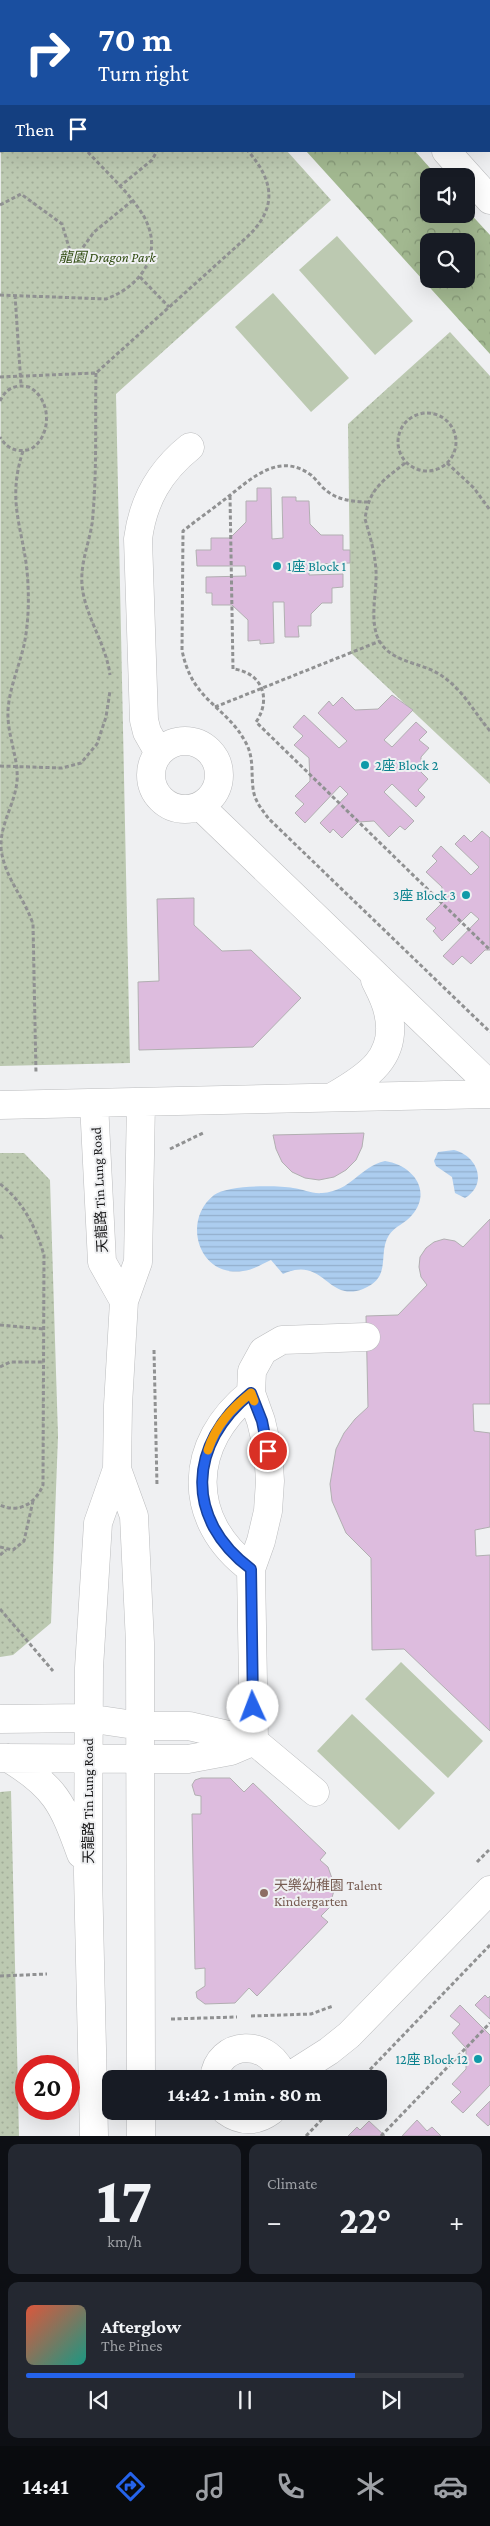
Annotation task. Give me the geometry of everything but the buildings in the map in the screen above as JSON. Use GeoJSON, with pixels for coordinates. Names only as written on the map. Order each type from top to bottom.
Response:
{"type":"FeatureCollection","features":[{"type":"Feature","properties":{"kind":"street"},"geometry":{"type":"LineString","coordinates":[[447,152],[490,200]]}},
{"type":"Feature","properties":{"kind":"street"},"geometry":{"type":"LineString","coordinates":[[159,753],[147,732],[144,720],[138,539],[140,522],[152,490],[176,459],[190,446]]}},
{"type":"Feature","properties":{"kind":"street"},"geometry":{"type":"LineString","coordinates":[[188,741],[199,744],[215,759],[219,780],[216,791],[200,806],[177,808],[167,804],[158,796],[151,775],[153,763],[159,753],[168,746],[188,741]]}},
{"type":"Feature","properties":{"kind":"street"},"geometry":{"type":"LineString","coordinates":[[200,806],[490,1085]]}},
{"type":"Feature","properties":{"kind":"street"},"geometry":{"type":"LineString","coordinates":[[331,1098],[366,1078],[380,1063],[388,1045],[390,1029],[388,1012],[372,971]]}},
{"type":"Feature","properties":{"kind":"street"},"geometry":{"type":"LineString","coordinates":[[0,1105],[490,1094]]}},
{"type":"Feature","properties":{"kind":"street","name":"天龍路 Tin Lung Road"},"geometry":{"type":"LineString","coordinates":[[94,2136],[88,1874],[87,1718],[98,1523],[117,1469],[118,1405],[124,1301],[138,1262],[141,1102]]}},
{"type":"Feature","properties":{"kind":"street","name":"天龍路 Tin Lung Road"},"geometry":{"type":"LineString","coordinates":[[94,1103],[102,1262],[124,1301]]}},
{"type":"Feature","properties":{"kind":"street"},"geometry":{"type":"LineString","coordinates":[[254,1741],[251,1569],[262,1541],[268,1511],[270,1481],[268,1451],[262,1421],[251,1393],[252,1370],[256,1360],[272,1344],[293,1339],[366,1337]]}},
{"type":"Feature","properties":{"kind":"street"},"geometry":{"type":"LineString","coordinates":[[251,1393],[234,1406],[221,1422],[204,1460],[203,1482],[204,1503],[211,1522],[234,1557],[251,1569]]}},
{"type":"Feature","properties":{"kind":"street","name":"天龍路 Tin Lung Road"},"geometry":{"type":"LineString","coordinates":[[117,1469],[134,1516],[140,1643],[141,2070]]}},
{"type":"Feature","properties":{"kind":"street"},"geometry":{"type":"LineString","coordinates":[[0,1719],[87,1718],[141,1726],[189,1726],[254,1741],[315,1792]]}},
{"type":"Feature","properties":{"kind":"street"},"geometry":{"type":"LineString","coordinates":[[4,1758],[188,1759],[231,1751],[254,1741]]}},
{"type":"Feature","properties":{"kind":"street"},"geometry":{"type":"LineString","coordinates":[[4,1758],[36,1776],[58,1800],[66,1813],[88,1874]]}},
{"type":"Feature","properties":{"kind":"street"},"geometry":{"type":"LineString","coordinates":[[299,2070],[329,2051],[349,2035],[490,1890]]}},
{"type":"Feature","properties":{"kind":"street"},"geometry":{"type":"LineString","coordinates":[[217,2070],[220,2063],[228,2054],[240,2049],[252,2048],[264,2051],[274,2058],[280,2070]]}},
{"type":"Feature","properties":{"kind":"street"},"geometry":{"type":"LineString","coordinates":[[141,2120],[141,2136]]}},
{"type":"Feature","properties":{"kind":"path"},"geometry":{"type":"LineString","coordinates":[[0,295],[106,299],[126,290],[140,277],[146,267],[150,249],[150,232],[143,215],[88,152]]}},
{"type":"Feature","properties":{"kind":"path"},"geometry":{"type":"LineString","coordinates":[[120,187],[152,160],[156,152]]}},
{"type":"Feature","properties":{"kind":"path"},"geometry":{"type":"LineString","coordinates":[[0,377],[96,373],[169,308],[258,226],[267,213],[268,182],[263,168],[249,152]]}},
{"type":"Feature","properties":{"kind":"path"},"geometry":{"type":"LineString","coordinates":[[0,205],[21,194],[62,224],[73,261],[94,232],[132,201]]}},
{"type":"Feature","properties":{"kind":"path"},"geometry":{"type":"LineString","coordinates":[[140,277],[169,308]]}},
{"type":"Feature","properties":{"kind":"path"},"geometry":{"type":"LineString","coordinates":[[15,295],[21,385]]}},
{"type":"Feature","properties":{"kind":"path"},"geometry":{"type":"LineString","coordinates":[[0,766],[62,768],[81,762],[97,744],[110,701],[109,667],[104,649],[90,617],[82,584],[85,549],[93,515],[96,373]]}},
{"type":"Feature","properties":{"kind":"path"},"geometry":{"type":"LineString","coordinates":[[0,401],[6,391],[21,385],[37,391],[42,398],[46,418],[42,439],[37,445],[23,451],[7,446],[0,437]]}},
{"type":"Feature","properties":{"kind":"path"},"geometry":{"type":"LineString","coordinates":[[427,412],[437,414],[452,426],[456,436],[456,445],[447,463],[439,468],[422,471],[405,462],[397,445],[402,426],[408,418],[427,412]]}},
{"type":"Feature","properties":{"kind":"path"},"geometry":{"type":"LineString","coordinates":[[23,451],[16,471],[14,492],[15,512],[26,558],[28,613],[24,645],[10,695],[8,713],[9,732],[17,767],[16,785],[1,832],[1,847],[9,877],[27,906],[33,924],[36,1074]]}},
{"type":"Feature","properties":{"kind":"path"},"geometry":{"type":"LineString","coordinates":[[405,462],[376,486],[368,502],[365,519],[376,571],[374,617],[380,641],[388,652],[404,662],[422,665],[457,688],[490,731]]}},
{"type":"Feature","properties":{"kind":"path"},"geometry":{"type":"LineString","coordinates":[[447,463],[474,488],[490,510]]}},
{"type":"Feature","properties":{"kind":"path"},"geometry":{"type":"LineString","coordinates":[[368,502],[355,502],[335,495],[328,492],[311,475],[287,466],[274,466],[264,470],[183,531],[182,650],[185,663],[199,691],[240,732],[247,744],[253,772],[252,789],[258,805],[268,818],[490,1032]]}},
{"type":"Feature","properties":{"kind":"path"},"geometry":{"type":"LineString","coordinates":[[230,496],[233,669],[251,674],[262,688],[264,706],[256,722],[490,950]]}},
{"type":"Feature","properties":{"kind":"path"},"geometry":{"type":"LineString","coordinates":[[215,707],[380,641]]}},
{"type":"Feature","properties":{"kind":"path"},"geometry":{"type":"LineString","coordinates":[[27,1075],[46,1074]]}},
{"type":"Feature","properties":{"kind":"path"},"geometry":{"type":"LineString","coordinates":[[166,1154],[197,1134],[214,1129]]}},
{"type":"Feature","properties":{"kind":"path"},"geometry":{"type":"LineString","coordinates":[[0,1184],[23,1209],[39,1239],[44,1254],[43,1485],[40,1494],[33,1501],[15,1508],[0,1505]]}},
{"type":"Feature","properties":{"kind":"path"},"geometry":{"type":"LineString","coordinates":[[0,1235],[2,1238],[0,1240]]}},
{"type":"Feature","properties":{"kind":"path"},"geometry":{"type":"LineString","coordinates":[[0,1325],[44,1329]]}},
{"type":"Feature","properties":{"kind":"path"},"geometry":{"type":"LineString","coordinates":[[154,1345],[157,1493]]}},
{"type":"Feature","properties":{"kind":"path"},"geometry":{"type":"LineString","coordinates":[[0,1367],[10,1362],[44,1362]]}},
{"type":"Feature","properties":{"kind":"path"},"geometry":{"type":"LineString","coordinates":[[0,1547],[6,1550],[13,1550],[24,1541],[33,1501]]}},
{"type":"Feature","properties":{"kind":"path"},"geometry":{"type":"LineString","coordinates":[[0,1555],[6,1550]]}},
{"type":"Feature","properties":{"kind":"path"},"geometry":{"type":"LineString","coordinates":[[0,1608],[53,1671]]}},
{"type":"Feature","properties":{"kind":"path"},"geometry":{"type":"LineString","coordinates":[[470,1870],[490,1849]]}},
{"type":"Feature","properties":{"kind":"path"},"geometry":{"type":"LineString","coordinates":[[370,2070],[490,1945]]}},
{"type":"Feature","properties":{"kind":"path"},"geometry":{"type":"LineString","coordinates":[[0,1976],[47,1974]]}},
{"type":"Feature","properties":{"kind":"path"},"geometry":{"type":"LineString","coordinates":[[168,2019],[311,2014],[336,2004]]}},
{"type":"Feature","properties":{"kind":"path"},"geometry":{"type":"LineString","coordinates":[[381,2136],[490,2023]]}},
{"type":"Feature","properties":{"kind":"path"},"geometry":{"type":"LineString","coordinates":[[306,2136],[321,2120]]}},
{"type":"Feature","properties":{"kind":"green space","name":"龍園 Dragon Park"},"geometry":{"type":"Polygon","coordinates":[[[1,152],[288,152],[331,200],[116,394],[130,1063],[0,1066],[1,152]]]}},
{"type":"Feature","properties":{"kind":"green space"},"geometry":{"type":"Polygon","coordinates":[[[307,152],[416,152],[430,168],[420,168],[420,223],[475,223],[475,219],[490,235],[490,354],[430,288],[475,288],[475,233],[420,233],[420,277],[307,152]]]}},
{"type":"Feature","properties":{"kind":"green space"},"geometry":{"type":"Polygon","coordinates":[[[337,236],[413,321],[375,355],[299,270],[337,236]]]}},
{"type":"Feature","properties":{"kind":"green space"},"geometry":{"type":"Polygon","coordinates":[[[273,293],[349,378],[311,412],[235,327],[273,293]]]}},
{"type":"Feature","properties":{"kind":"green space"},"geometry":{"type":"Polygon","coordinates":[[[450,332],[490,376],[490,784],[351,653],[348,424],[450,332]]]}},
{"type":"Feature","properties":{"kind":"green space"},"geometry":{"type":"Polygon","coordinates":[[[0,1153],[24,1153],[50,1180],[58,1436],[51,1623],[13,1655],[0,1657],[0,1153]]]}},
{"type":"Feature","properties":{"kind":"green space"},"geometry":{"type":"Polygon","coordinates":[[[401,1662],[483,1741],[448,1778],[365,1699],[401,1662]]]}},
{"type":"Feature","properties":{"kind":"green space"},"geometry":{"type":"Polygon","coordinates":[[[352,1714],[435,1793],[399,1830],[317,1751],[352,1714]]]}},
{"type":"Feature","properties":{"kind":"green space"},"geometry":{"type":"Polygon","coordinates":[[[11,1791],[17,2055],[15,2055],[15,2120],[19,2120],[19,2136],[0,2136],[0,1792],[11,1791]]]}},
{"type":"Feature","properties":{"kind":"water"},"geometry":{"type":"Polygon","coordinates":[[[454,1150],[469,1158],[477,1171],[476,1185],[465,1198],[455,1193],[452,1177],[436,1166],[434,1161],[438,1152],[454,1150]]]}},
{"type":"Feature","properties":{"kind":"water"},"geometry":{"type":"Polygon","coordinates":[[[385,1161],[395,1163],[411,1173],[420,1188],[420,1197],[418,1206],[412,1215],[389,1235],[384,1250],[383,1265],[378,1278],[363,1289],[351,1292],[341,1290],[308,1270],[297,1270],[283,1274],[271,1260],[247,1270],[228,1271],[215,1266],[206,1257],[200,1245],[197,1232],[198,1219],[204,1206],[214,1195],[220,1192],[229,1189],[264,1186],[293,1188],[318,1193],[332,1191],[348,1184],[368,1168],[385,1161]]]}},
{"type":"Feature","properties":{"kind":"slow traffic"},"geometry":{"type":"LineString","coordinates":[[208,1450],[221,1422],[234,1406],[251,1393],[254,1401]]}},
{"type":"Feature","properties":{"kind":"place","name":"1座 Block 1"},"geometry":{"type":"Point","coordinates":[277,566]}},
{"type":"Feature","properties":{"kind":"place","name":"2座 Block 2"},"geometry":{"type":"Point","coordinates":[365,765]}},
{"type":"Feature","properties":{"kind":"place","name":"3座 Block 3"},"geometry":{"type":"Point","coordinates":[466,895]}},
{"type":"Feature","properties":{"kind":"place","name":"天樂幼稚園 Talent Kindergarten"},"geometry":{"type":"Point","coordinates":[264,1893]}},
{"type":"Feature","properties":{"kind":"place","name":"12座 Block 12"},"geometry":{"type":"Point","coordinates":[478,2059]}},
{"type":"Feature","properties":{"kind":"route"},"geometry":{"type":"LineString","coordinates":[[253,1707],[251,1569],[234,1557],[221,1540],[211,1522],[204,1503],[204,1460],[221,1422],[234,1406],[251,1393],[262,1421],[268,1451]]}}]}
